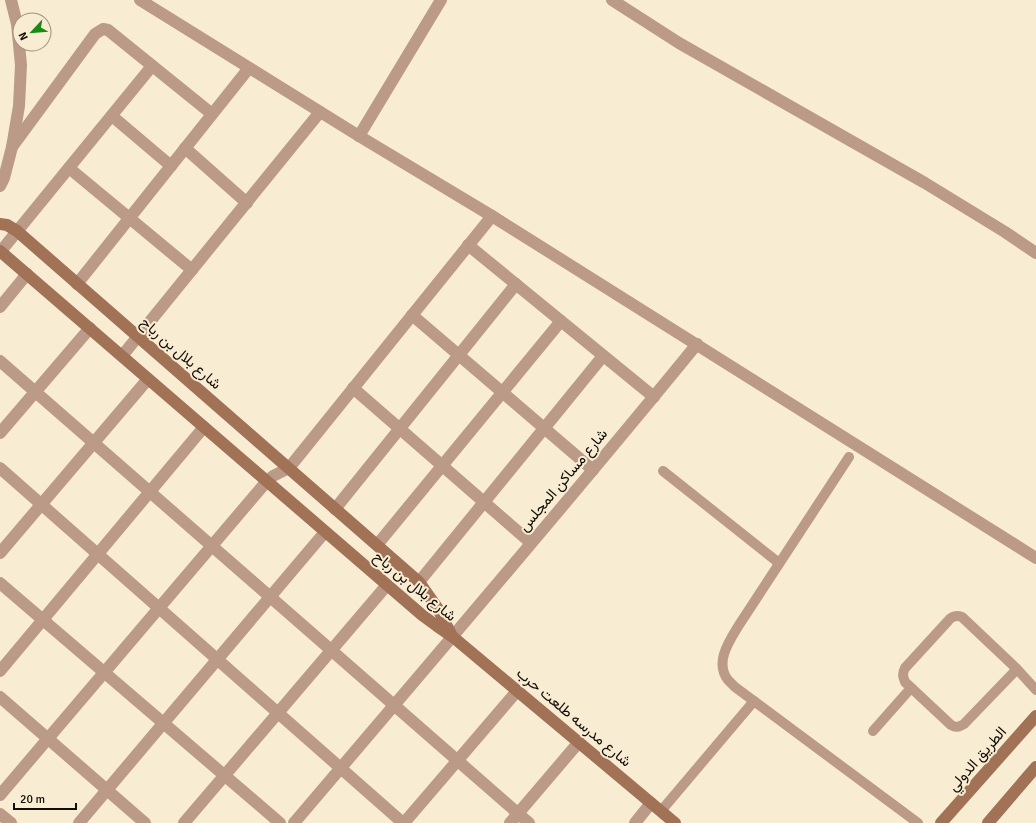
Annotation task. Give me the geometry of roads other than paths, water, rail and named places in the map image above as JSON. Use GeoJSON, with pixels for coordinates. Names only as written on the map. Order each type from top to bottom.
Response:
{"type":"FeatureCollection","features":[{"type":"Feature","properties":{"kind":"street"},"geometry":{"type":"LineString","coordinates":[[0,186],[4,178],[12,147],[19,106],[21,65],[17,24],[11,0]]}},
{"type":"Feature","properties":{"kind":"street"},"geometry":{"type":"LineString","coordinates":[[140,0],[359,136],[492,216],[1036,558]]}},
{"type":"Feature","properties":{"kind":"street"},"geometry":{"type":"LineString","coordinates":[[359,136],[441,0]]}},
{"type":"Feature","properties":{"kind":"street"},"geometry":{"type":"LineString","coordinates":[[612,0],[679,42],[926,184],[1005,232],[1036,253]]}},
{"type":"Feature","properties":{"kind":"street"},"geometry":{"type":"LineString","coordinates":[[12,147],[95,34],[103,28],[108,30],[212,114]]}},
{"type":"Feature","properties":{"kind":"street"},"geometry":{"type":"LineString","coordinates":[[0,251],[152,66]]}},
{"type":"Feature","properties":{"kind":"street"},"geometry":{"type":"LineString","coordinates":[[78,284],[249,68]]}},
{"type":"Feature","properties":{"kind":"street"},"geometry":{"type":"LineString","coordinates":[[122,356],[320,112]]}},
{"type":"Feature","properties":{"kind":"street"},"geometry":{"type":"LineString","coordinates":[[112,116],[171,166]]}},
{"type":"Feature","properties":{"kind":"street"},"geometry":{"type":"LineString","coordinates":[[185,148],[247,203]]}},
{"type":"Feature","properties":{"kind":"street"},"geometry":{"type":"LineString","coordinates":[[69,168],[192,270]]}},
{"type":"Feature","properties":{"kind":"street"},"geometry":{"type":"LineString","coordinates":[[0,795],[267,481],[288,468],[492,216]]}},
{"type":"Feature","properties":{"kind":"street","name":"شارع بلال بن رباح"},"geometry":{"type":"LineString","coordinates":[[0,224],[7,225],[17,231],[419,582],[438,609],[453,637]]}},
{"type":"Feature","properties":{"kind":"street"},"geometry":{"type":"LineString","coordinates":[[468,245],[654,397]]}},
{"type":"Feature","properties":{"kind":"street","name":"شارع بلال بن رباح"},"geometry":{"type":"LineString","coordinates":[[0,251],[422,615],[453,637]]}},
{"type":"Feature","properties":{"kind":"street"},"geometry":{"type":"LineString","coordinates":[[0,307],[27,274]]}},
{"type":"Feature","properties":{"kind":"street"},"geometry":{"type":"LineString","coordinates":[[335,509],[516,284]]}},
{"type":"Feature","properties":{"kind":"street"},"geometry":{"type":"LineString","coordinates":[[412,315],[593,470]]}},
{"type":"Feature","properties":{"kind":"street"},"geometry":{"type":"LineString","coordinates":[[377,545],[561,321]]}},
{"type":"Feature","properties":{"kind":"street"},"geometry":{"type":"LineString","coordinates":[[0,432],[90,328]]}},
{"type":"Feature","properties":{"kind":"street","name":"شارع مساكن المجلس"},"geometry":{"type":"LineString","coordinates":[[294,823],[453,637],[697,344]]}},
{"type":"Feature","properties":{"kind":"street"},"geometry":{"type":"LineString","coordinates":[[419,582],[603,356]]}},
{"type":"Feature","properties":{"kind":"street"},"geometry":{"type":"LineString","coordinates":[[0,361],[529,823]]}},
{"type":"Feature","properties":{"kind":"street"},"geometry":{"type":"LineString","coordinates":[[0,553],[148,379]]}},
{"type":"Feature","properties":{"kind":"street"},"geometry":{"type":"LineString","coordinates":[[353,388],[531,543]]}},
{"type":"Feature","properties":{"kind":"street"},"geometry":{"type":"LineString","coordinates":[[0,671],[204,427]]}},
{"type":"Feature","properties":{"kind":"street"},"geometry":{"type":"LineString","coordinates":[[0,468],[403,823],[517,690]]}},
{"type":"Feature","properties":{"kind":"street"},"geometry":{"type":"LineString","coordinates":[[79,823],[326,532]]}},
{"type":"Feature","properties":{"kind":"street"},"geometry":{"type":"LineString","coordinates":[[0,583],[280,823]]}},
{"type":"Feature","properties":{"kind":"street"},"geometry":{"type":"LineString","coordinates":[[184,823],[387,585]]}},
{"type":"Feature","properties":{"kind":"street","name":"شارع مدرسه طلعت حرب"},"geometry":{"type":"LineString","coordinates":[[453,637],[675,823]]}},
{"type":"Feature","properties":{"kind":"street"},"geometry":{"type":"LineString","coordinates":[[0,697],[145,823]]}},
{"type":"Feature","properties":{"kind":"street","name":"الطريق الدولي"},"geometry":{"type":"LineString","coordinates":[[941,823],[1036,716]]}},
{"type":"Feature","properties":{"kind":"street"},"geometry":{"type":"LineString","coordinates":[[510,823],[579,742]]}},
{"type":"Feature","properties":{"kind":"street"},"geometry":{"type":"LineString","coordinates":[[988,823],[1036,767]]}},
{"type":"Feature","properties":{"kind":"street"},"geometry":{"type":"LineString","coordinates":[[635,823],[651,803]]}},
{"type":"Feature","properties":{"kind":"street"},"geometry":{"type":"LineString","coordinates":[[0,814],[11,823]]}},
{"type":"Feature","properties":{"kind":"lane"},"geometry":{"type":"LineString","coordinates":[[849,457],[736,630],[722,658],[723,669],[727,679],[735,687],[918,823]]}},
{"type":"Feature","properties":{"kind":"lane"},"geometry":{"type":"LineString","coordinates":[[663,471],[779,563]]}},
{"type":"Feature","properties":{"kind":"lane"},"geometry":{"type":"LineString","coordinates":[[1017,669],[964,724],[957,727],[951,726],[911,688],[903,678],[905,668],[948,621],[952,617],[958,615],[962,617],[1017,669],[1036,690]]}},
{"type":"Feature","properties":{"kind":"lane"},"geometry":{"type":"LineString","coordinates":[[873,732],[911,688]]}},
{"type":"Feature","properties":{"kind":"lane"},"geometry":{"type":"LineString","coordinates":[[661,811],[754,701]]}}]}
